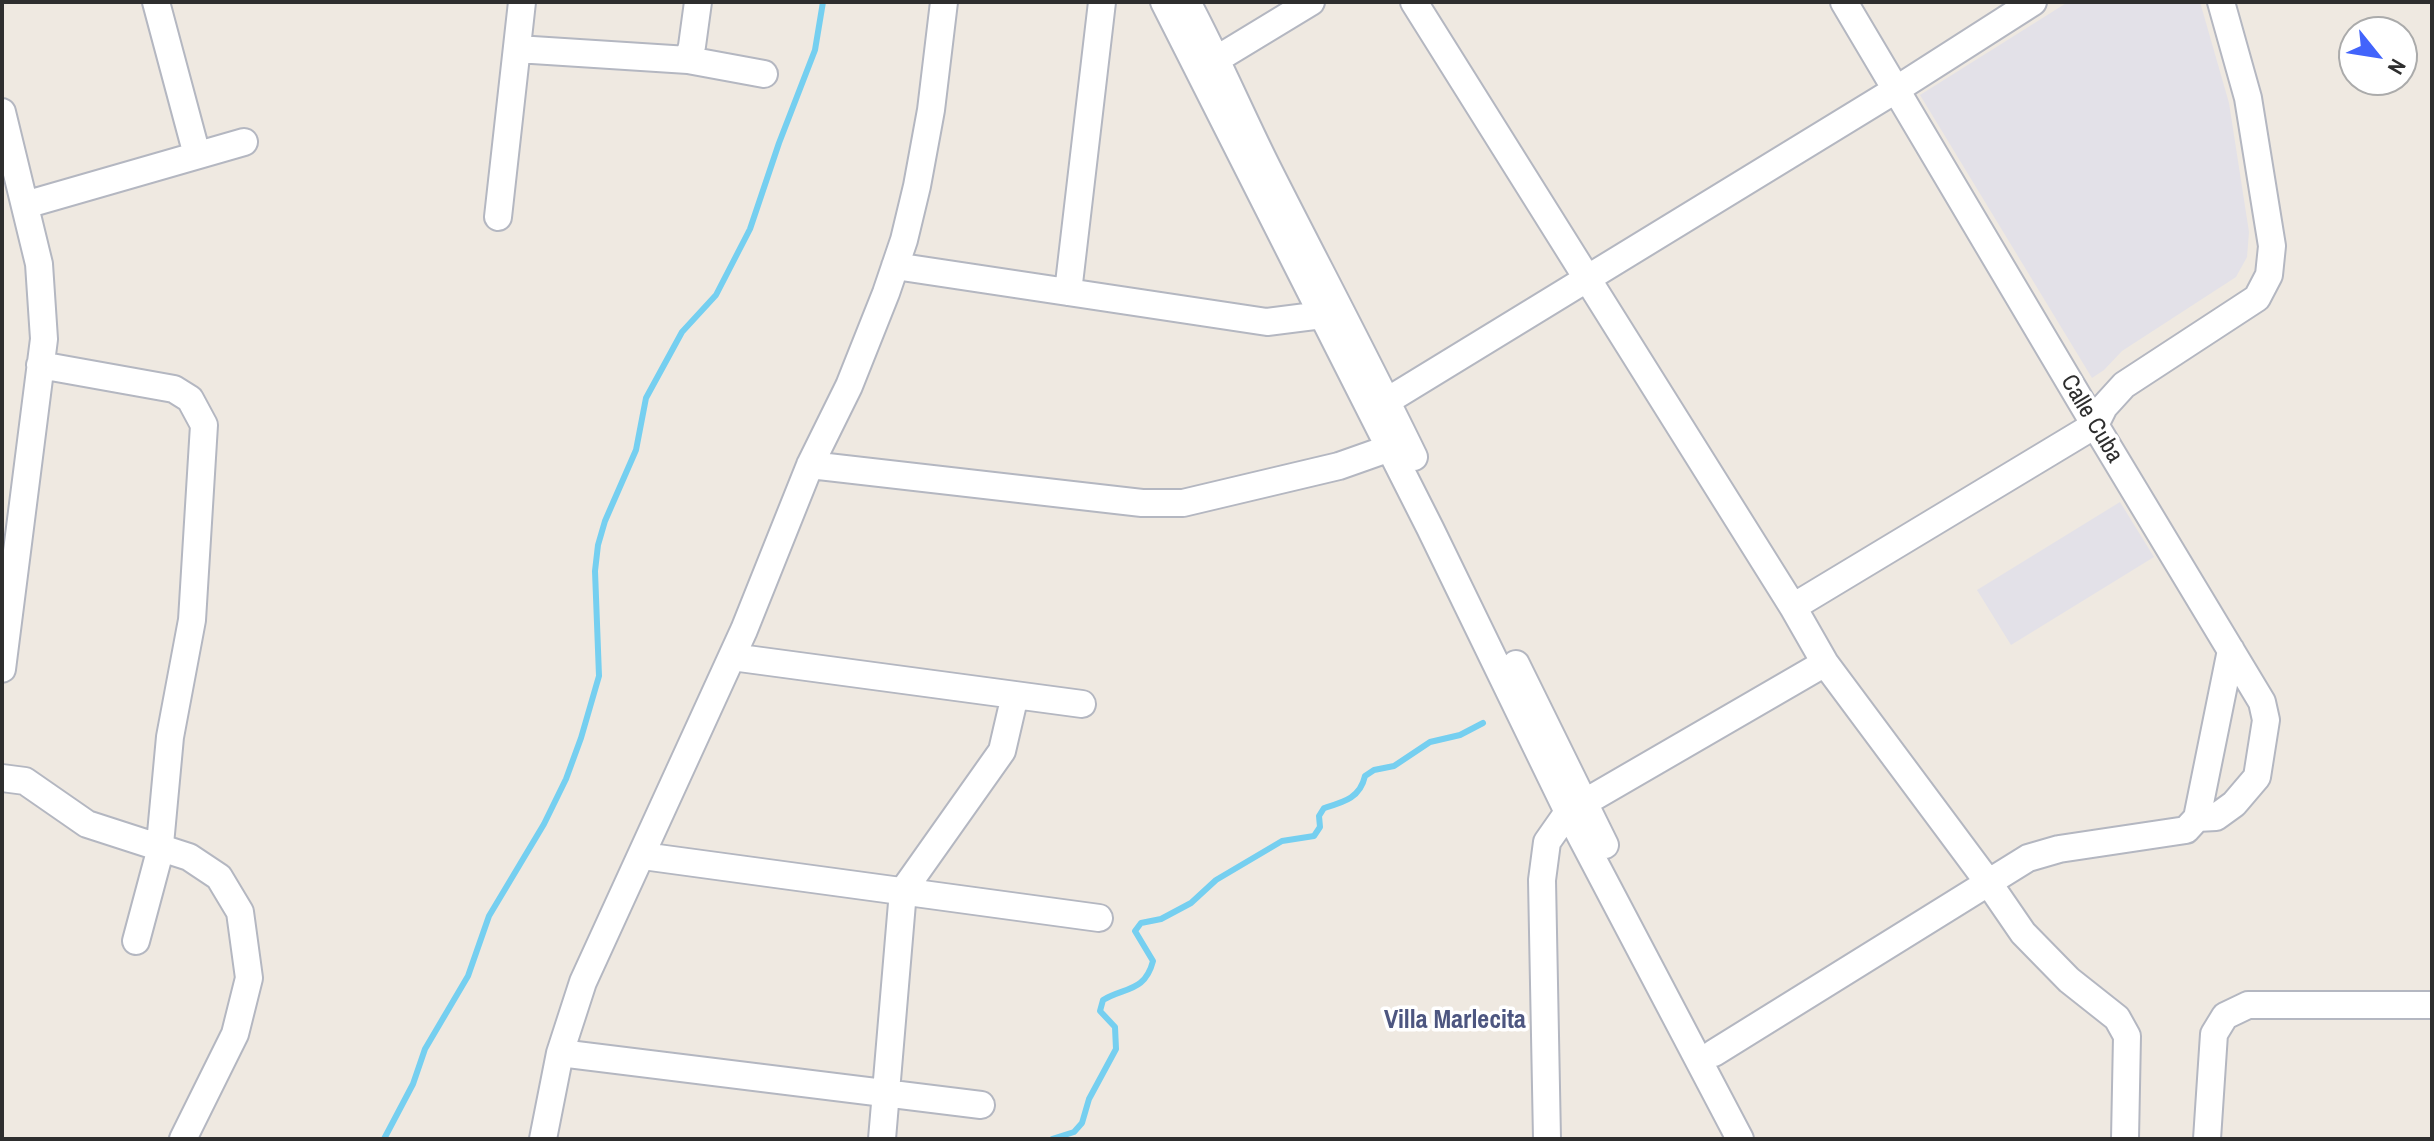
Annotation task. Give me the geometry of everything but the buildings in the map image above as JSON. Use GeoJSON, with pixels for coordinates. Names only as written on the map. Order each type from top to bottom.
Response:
{"type":"FeatureCollection","features":[{"type":"Feature","properties":{"kind":"street"},"geometry":{"type":"LineString","coordinates":[[156,2],[197,155]]}},
{"type":"Feature","properties":{"kind":"street"},"geometry":{"type":"LineString","coordinates":[[498,217],[522,2]]}},
{"type":"Feature","properties":{"kind":"street"},"geometry":{"type":"LineString","coordinates":[[688,60],[698,2]]}},
{"type":"Feature","properties":{"kind":"street"},"geometry":{"type":"LineString","coordinates":[[543,1139],[560,1053],[583,982],[732,657],[810,465],[849,386],[895,266],[917,186],[931,110],[944,2]]}},
{"type":"Feature","properties":{"kind":"street"},"geometry":{"type":"LineString","coordinates":[[1068,292],[1102,2]]}},
{"type":"Feature","properties":{"kind":"street"},"geometry":{"type":"LineString","coordinates":[[1164,2],[1333,313],[1387,401],[1576,808],[1714,1053],[1757,1139]]}},
{"type":"Feature","properties":{"kind":"street"},"geometry":{"type":"LineString","coordinates":[[1187,2],[1217,59],[1333,313],[1390,448],[1576,808],[1740,1139]]}},
{"type":"Feature","properties":{"kind":"street"},"geometry":{"type":"LineString","coordinates":[[1217,59],[1311,2]]}},
{"type":"Feature","properties":{"kind":"street"},"geometry":{"type":"LineString","coordinates":[[1414,2],[1825,663],[2023,933],[2069,980],[2117,1018],[2127,1036],[2125,1139]]}},
{"type":"Feature","properties":{"kind":"street","name":"Calle Cuba"},"geometry":{"type":"LineString","coordinates":[[1714,1053],[2028,858],[2059,849],[2186,830],[2197,818],[2216,817],[2234,804],[2257,777],[2266,720],[2262,702],[1844,2]]}},
{"type":"Feature","properties":{"kind":"street"},"geometry":{"type":"LineString","coordinates":[[1387,401],[1588,280],[2033,2]]}},
{"type":"Feature","properties":{"kind":"street"},"geometry":{"type":"LineString","coordinates":[[1793,607],[2095,425],[2104,407],[2124,385],[2257,298],[2269,275],[2272,246],[2248,98],[2221,2]]}},
{"type":"Feature","properties":{"kind":"street"},"geometry":{"type":"LineString","coordinates":[[517,49],[688,60],[764,74]]}},
{"type":"Feature","properties":{"kind":"street"},"geometry":{"type":"LineString","coordinates":[[2,112],[39,264],[44,339],[2,669]]}},
{"type":"Feature","properties":{"kind":"street"},"geometry":{"type":"LineString","coordinates":[[25,205],[244,142]]}},
{"type":"Feature","properties":{"kind":"street"},"geometry":{"type":"LineString","coordinates":[[895,266],[1267,322],[1333,313]]}},
{"type":"Feature","properties":{"kind":"street"},"geometry":{"type":"LineString","coordinates":[[40,365],[174,389],[190,399],[204,425],[192,620],[170,737],[160,848],[136,941]]}},
{"type":"Feature","properties":{"kind":"street"},"geometry":{"type":"LineString","coordinates":[[810,465],[1142,503],[1183,503],[1339,466],[1390,448]]}},
{"type":"Feature","properties":{"kind":"street"},"geometry":{"type":"LineString","coordinates":[[2197,818],[2231,650]]}},
{"type":"Feature","properties":{"kind":"street"},"geometry":{"type":"LineString","coordinates":[[732,657],[1082,704]]}},
{"type":"Feature","properties":{"kind":"street"},"geometry":{"type":"LineString","coordinates":[[1547,1139],[1542,880],[1547,842],[1576,808],[1825,663]]}},
{"type":"Feature","properties":{"kind":"street"},"geometry":{"type":"LineString","coordinates":[[882,1139],[903,891],[1002,751],[1015,695]]}},
{"type":"Feature","properties":{"kind":"street"},"geometry":{"type":"LineString","coordinates":[[2,778],[25,781],[87,824],[189,857],[219,877],[240,912],[249,978],[235,1034],[183,1139]]}},
{"type":"Feature","properties":{"kind":"street"},"geometry":{"type":"LineString","coordinates":[[643,856],[1099,918]]}},
{"type":"Feature","properties":{"kind":"street"},"geometry":{"type":"LineString","coordinates":[[2207,1139],[2214,1034],[2225,1016],[2248,1005],[2432,1005]]}},
{"type":"Feature","properties":{"kind":"street"},"geometry":{"type":"LineString","coordinates":[[560,1053],[981,1105]]}},
{"type":"Feature","properties":{"kind":"shaded area"},"geometry":{"type":"Polygon","coordinates":[[[2068,2],[2200,2],[2229,103],[2249,232],[2247,257],[2236,277],[2122,351],[2092,378],[1920,95],[2068,2]]]}},
{"type":"Feature","properties":{"kind":"shaded area"},"geometry":{"type":"Polygon","coordinates":[[[2120,502],[2154,557],[2011,645],[1977,590],[2120,502]]]}},
{"type":"Feature","properties":{"kind":"waterway"},"geometry":{"type":"LineString","coordinates":[[384,1139],[413,1084],[425,1049],[468,976],[489,916],[544,824],[566,779],[599,676],[595,571],[605,521],[636,450],[646,398],[682,332],[716,295],[750,229],[815,50],[823,2]]}},
{"type":"Feature","properties":{"kind":"waterway"},"geometry":{"type":"LineString","coordinates":[[1052,1139],[1074,1132],[1082,1123],[1089,1099],[1116,1049],[1115,1027],[1100,1011],[1103,1000],[1139,984],[1149,971],[1153,961],[1135,931],[1141,923],[1161,919],[1191,903],[1216,880],[1282,841],[1314,836],[1320,827],[1319,816],[1324,808],[1350,798],[1365,776],[1374,770],[1394,766],[1430,742],[1460,735],[1483,723]]}},
{"type":"Feature","properties":{"kind":"district","name":"Villa Marlecita"},"geometry":{"type":"Point","coordinates":[1455,1021]}}]}
